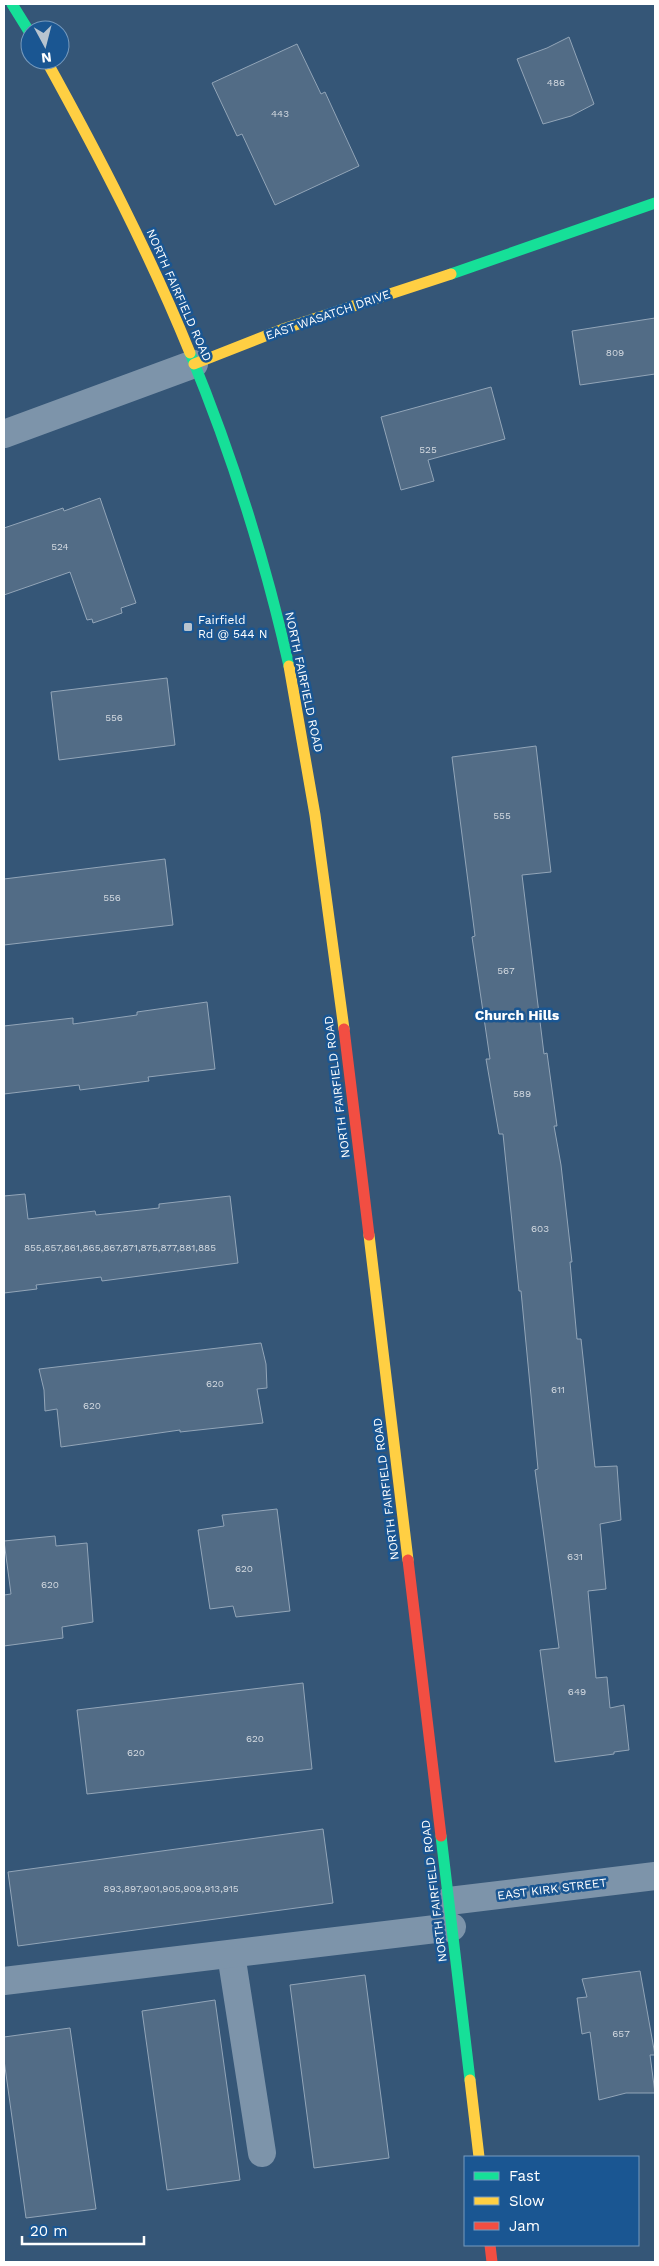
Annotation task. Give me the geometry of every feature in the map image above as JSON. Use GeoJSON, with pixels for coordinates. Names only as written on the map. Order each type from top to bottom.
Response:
{"type":"FeatureCollection","features":[{"type":"Feature","properties":{"kind":"main road"},"geometry":{"type":"LineString","coordinates":[[12,4],[22,20]]}},
{"type":"Feature","properties":{"kind":"main road","name":"NORTH FAIRFIELD ROAD"},"geometry":{"type":"LineString","coordinates":[[51,70],[116,191],[164,291],[222,437],[257,540],[279,626],[303,742],[335,951],[480,2156]]}},
{"type":"Feature","properties":{"kind":"main road","name":"EAST WASATCH DRIVE"},"geometry":{"type":"LineString","coordinates":[[194,364],[283,329],[480,264],[655,203]]}},
{"type":"Feature","properties":{"kind":"main road"},"geometry":{"type":"LineString","coordinates":[[490,2246],[492,2262]]}},
{"type":"Feature","properties":{"kind":"street","name":"EAST WASATCH DRIVE"},"geometry":{"type":"LineString","coordinates":[[4,434],[194,364]]}},
{"type":"Feature","properties":{"kind":"street","name":"EAST KIRK STREET"},"geometry":{"type":"LineString","coordinates":[[4,1981],[231,1954],[655,1876]]}},
{"type":"Feature","properties":{"kind":"street"},"geometry":{"type":"LineString","coordinates":[[231,1954],[262,2153]]}},
{"type":"Feature","properties":{"kind":"building"},"geometry":{"type":"Polygon","coordinates":[[[569,37],[594,104],[571,116],[543,124],[517,59],[547,48],[569,37]]]}},
{"type":"Feature","properties":{"kind":"building"},"geometry":{"type":"Polygon","coordinates":[[[297,44],[321,94],[325,92],[359,166],[275,205],[242,134],[237,136],[212,83],[297,44]]]}},
{"type":"Feature","properties":{"kind":"building"},"geometry":{"type":"Polygon","coordinates":[[[655,318],[655,374],[580,385],[572,331],[655,318]]]}},
{"type":"Feature","properties":{"kind":"building"},"geometry":{"type":"Polygon","coordinates":[[[491,387],[505,439],[428,460],[434,481],[401,490],[381,417],[491,387]]]}},
{"type":"Feature","properties":{"kind":"building"},"geometry":{"type":"Polygon","coordinates":[[[100,498],[136,603],[121,608],[122,613],[93,623],[92,619],[87,620],[70,572],[4,595],[4,528],[63,508],[64,511],[100,498]]]}},
{"type":"Feature","properties":{"kind":"building"},"geometry":{"type":"Polygon","coordinates":[[[167,678],[175,745],[59,760],[51,692],[167,678]]]}},
{"type":"Feature","properties":{"kind":"building"},"geometry":{"type":"Polygon","coordinates":[[[536,746],[551,872],[522,875],[544,1054],[547,1053],[557,1126],[554,1126],[561,1165],[572,1262],[570,1262],[577,1339],[581,1339],[595,1467],[617,1466],[621,1520],[600,1524],[606,1589],[588,1591],[596,1678],[607,1677],[610,1708],[624,1705],[629,1750],[614,1752],[614,1754],[555,1762],[540,1650],[559,1648],[535,1470],[538,1469],[521,1291],[519,1291],[503,1134],[499,1134],[486,1059],[490,1059],[472,937],[475,936],[452,757],[536,746]]]}},
{"type":"Feature","properties":{"kind":"building"},"geometry":{"type":"Polygon","coordinates":[[[165,859],[173,925],[4,945],[4,879],[165,859]]]}},
{"type":"Feature","properties":{"kind":"building"},"geometry":{"type":"Polygon","coordinates":[[[207,1002],[215,1069],[148,1077],[149,1081],[80,1090],[79,1085],[4,1094],[4,1026],[73,1018],[73,1024],[207,1002]]]}},
{"type":"Feature","properties":{"kind":"building"},"geometry":{"type":"Polygon","coordinates":[[[25,1194],[28,1219],[95,1211],[96,1215],[159,1208],[159,1204],[230,1196],[238,1263],[102,1281],[101,1277],[36,1285],[37,1289],[4,1293],[4,1196],[25,1194]]]}},
{"type":"Feature","properties":{"kind":"building"},"geometry":{"type":"Polygon","coordinates":[[[261,1343],[266,1364],[267,1388],[257,1389],[263,1423],[180,1432],[180,1430],[61,1447],[57,1409],[45,1411],[44,1390],[39,1369],[261,1343]]]}},
{"type":"Feature","properties":{"kind":"building"},"geometry":{"type":"Polygon","coordinates":[[[277,1509],[290,1611],[236,1617],[233,1606],[210,1609],[198,1530],[224,1526],[222,1515],[277,1509]]]}},
{"type":"Feature","properties":{"kind":"building"},"geometry":{"type":"Polygon","coordinates":[[[55,1536],[56,1546],[87,1543],[93,1622],[62,1627],[63,1638],[4,1646],[4,1595],[11,1594],[4,1541],[55,1536]]]}},
{"type":"Feature","properties":{"kind":"building"},"geometry":{"type":"Polygon","coordinates":[[[303,1683],[312,1769],[87,1794],[77,1710],[303,1683]]]}},
{"type":"Feature","properties":{"kind":"building"},"geometry":{"type":"Polygon","coordinates":[[[323,1829],[333,1903],[18,1946],[8,1872],[323,1829]]]}},
{"type":"Feature","properties":{"kind":"building"},"geometry":{"type":"Polygon","coordinates":[[[640,1971],[655,2055],[650,2055],[655,2093],[626,2093],[599,2100],[590,2032],[582,2034],[577,1998],[587,1997],[582,1979],[640,1971]]]}},
{"type":"Feature","properties":{"kind":"building"},"geometry":{"type":"Polygon","coordinates":[[[365,1975],[389,2158],[314,2168],[290,1985],[365,1975]]]}},
{"type":"Feature","properties":{"kind":"building"},"geometry":{"type":"Polygon","coordinates":[[[215,2000],[240,2180],[167,2190],[142,2011],[215,2000]]]}},
{"type":"Feature","properties":{"kind":"building"},"geometry":{"type":"Polygon","coordinates":[[[70,2028],[96,2209],[26,2218],[4,2060],[4,2037],[70,2028]]]}},
{"type":"Feature","properties":{"kind":"traffic: fast"},"geometry":{"type":"LineString","coordinates":[[12,4],[22,20]]}},
{"type":"Feature","properties":{"kind":"traffic: fast"},"geometry":{"type":"LineString","coordinates":[[451,274],[655,203]]}},
{"type":"Feature","properties":{"kind":"traffic: fast"},"geometry":{"type":"LineString","coordinates":[[190,353],[220,430],[246,508],[280,626],[289,666]]}},
{"type":"Feature","properties":{"kind":"traffic: fast"},"geometry":{"type":"LineString","coordinates":[[441,1836],[470,2080]]}},
{"type":"Feature","properties":{"kind":"traffic: slow"},"geometry":{"type":"LineString","coordinates":[[51,70],[85,132],[158,278],[190,353]]}},
{"type":"Feature","properties":{"kind":"traffic: slow"},"geometry":{"type":"LineString","coordinates":[[194,364],[283,329],[451,274]]}},
{"type":"Feature","properties":{"kind":"traffic: slow"},"geometry":{"type":"LineString","coordinates":[[289,666],[315,815],[344,1029]]}},
{"type":"Feature","properties":{"kind":"traffic: slow"},"geometry":{"type":"LineString","coordinates":[[369,1235],[408,1560]]}},
{"type":"Feature","properties":{"kind":"traffic: slow"},"geometry":{"type":"LineString","coordinates":[[470,2080],[479,2156]]}},
{"type":"Feature","properties":{"kind":"traffic: jam"},"geometry":{"type":"LineString","coordinates":[[344,1029],[369,1235]]}},
{"type":"Feature","properties":{"kind":"traffic: jam"},"geometry":{"type":"LineString","coordinates":[[408,1560],[441,1836]]}},
{"type":"Feature","properties":{"kind":"traffic: jam"},"geometry":{"type":"LineString","coordinates":[[490,2246],[492,2262]]}},
{"type":"Feature","properties":{"kind":"place","name":"Fairfield Rd @ 544 N"},"geometry":{"type":"Point","coordinates":[188,627]}},
{"type":"Feature","properties":{"kind":"district","name":"Church Hills"},"geometry":{"type":"Point","coordinates":[517,1015]}}]}
